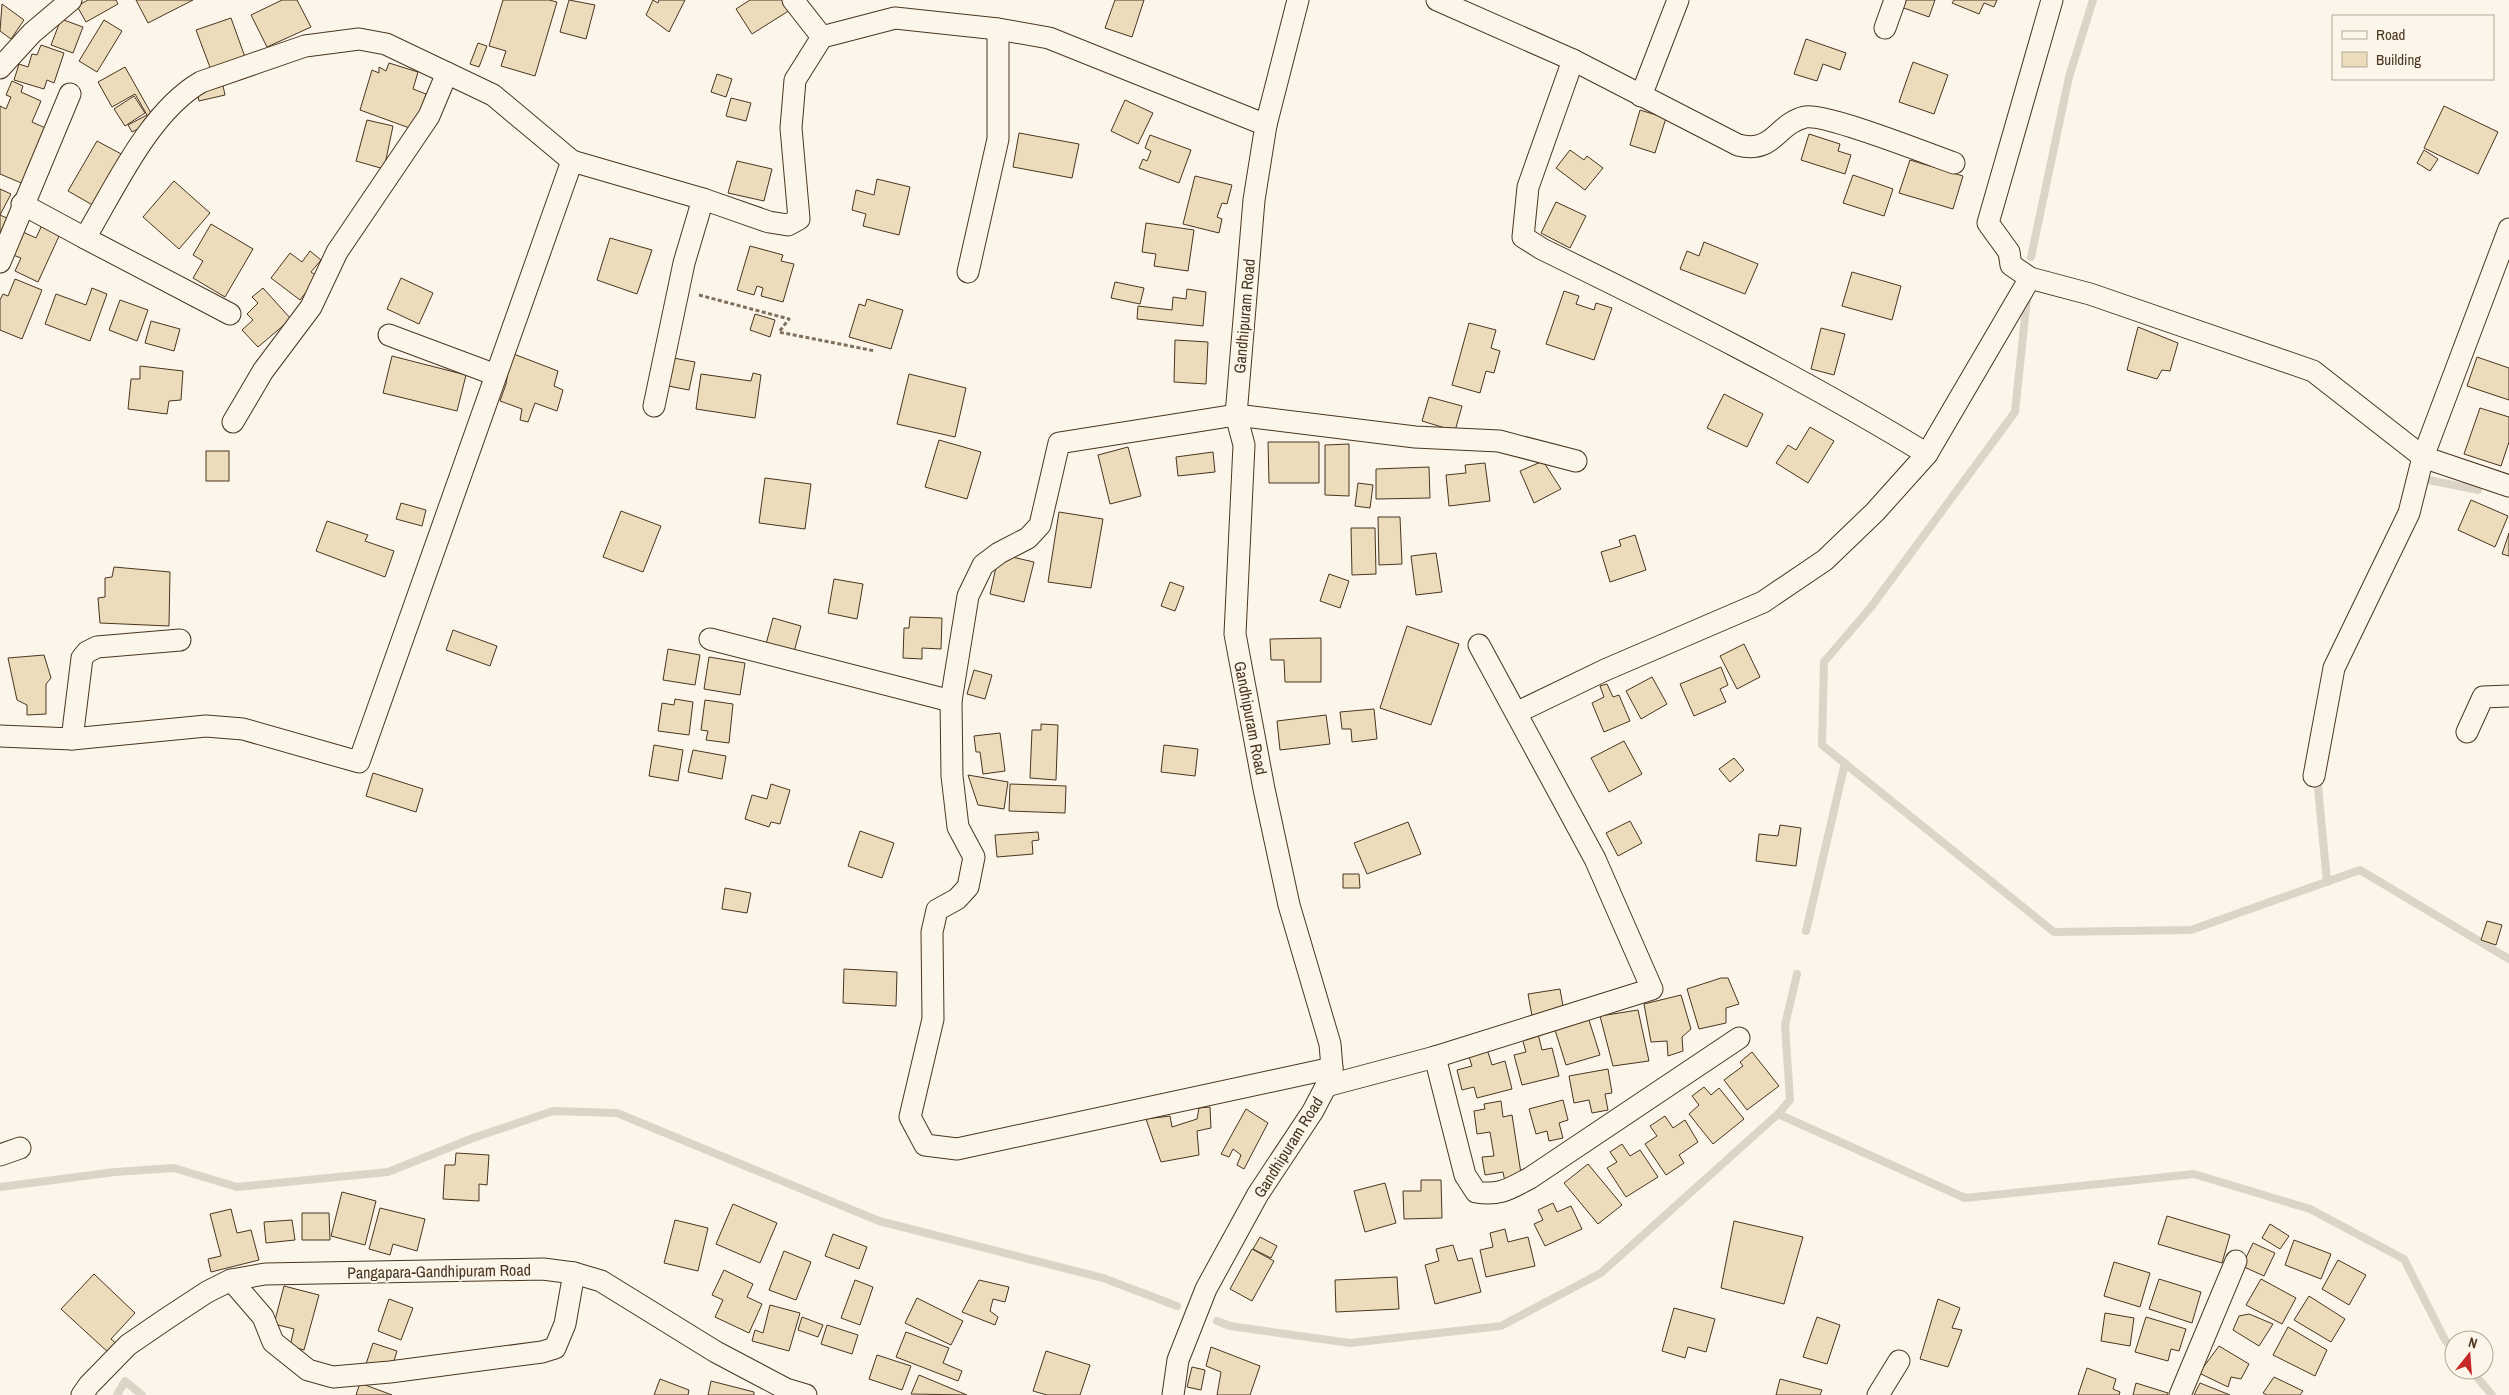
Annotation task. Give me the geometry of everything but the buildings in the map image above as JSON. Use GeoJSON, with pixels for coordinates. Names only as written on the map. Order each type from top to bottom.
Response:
{"type":"FeatureCollection","features":[{"type":"Feature","properties":{"kind":"street"},"geometry":{"type":"LineString","coordinates":[[0,68],[32,33],[71,0]]}},
{"type":"Feature","properties":{"kind":"street"},"geometry":{"type":"LineString","coordinates":[[792,0],[822,37]]}},
{"type":"Feature","properties":{"kind":"street","name":"Gandhipuram Road"},"geometry":{"type":"LineString","coordinates":[[1173,1395],[1178,1360],[1206,1288],[1258,1194],[1302,1129],[1329,1077],[1330,1044],[1290,905],[1264,789],[1235,634],[1244,444],[1236,415],[1254,200],[1266,124],[1298,0]]}},
{"type":"Feature","properties":{"kind":"street"},"geometry":{"type":"LineString","coordinates":[[1437,0],[1573,60],[1738,145],[1751,148],[1765,145],[1793,122],[1806,117],[1830,120],[1954,163]]}},
{"type":"Feature","properties":{"kind":"street"},"geometry":{"type":"LineString","coordinates":[[1641,96],[1678,0]]}},
{"type":"Feature","properties":{"kind":"street"},"geometry":{"type":"LineString","coordinates":[[1885,28],[1895,0]]}},
{"type":"Feature","properties":{"kind":"street"},"geometry":{"type":"LineString","coordinates":[[2052,0],[1988,223],[2008,252],[2011,266],[2030,278],[2090,294],[2313,372],[2423,457],[2509,486]]}},
{"type":"Feature","properties":{"kind":"street"},"geometry":{"type":"LineString","coordinates":[[85,238],[141,144],[163,115],[189,89],[201,82],[305,46],[359,38],[386,44],[493,95],[572,160],[703,199],[769,222],[788,225],[799,219],[791,128],[795,80],[822,37],[896,18],[998,29],[1049,38],[1266,124]]}},
{"type":"Feature","properties":{"kind":"street"},"geometry":{"type":"LineString","coordinates":[[968,272],[998,139],[998,29]]}},
{"type":"Feature","properties":{"kind":"street"},"geometry":{"type":"LineString","coordinates":[[1573,60],[1528,187],[1523,237],[1542,250],[1710,331],[1873,421],[1927,454]]}},
{"type":"Feature","properties":{"kind":"street"},"geometry":{"type":"LineString","coordinates":[[233,422],[263,371],[311,307],[337,252],[428,116],[447,73]]}},
{"type":"Feature","properties":{"kind":"street"},"geometry":{"type":"LineString","coordinates":[[0,262],[22,204],[70,94]]}},
{"type":"Feature","properties":{"kind":"street"},"geometry":{"type":"LineString","coordinates":[[0,736],[72,738],[206,726],[243,729],[359,762],[572,160]]}},
{"type":"Feature","properties":{"kind":"street"},"geometry":{"type":"LineString","coordinates":[[654,406],[684,263],[703,199]]}},
{"type":"Feature","properties":{"kind":"street"},"geometry":{"type":"LineString","coordinates":[[22,204],[230,314]]}},
{"type":"Feature","properties":{"kind":"street"},"geometry":{"type":"LineString","coordinates":[[2314,776],[2334,668],[2410,513],[2423,457],[2509,229]]}},
{"type":"Feature","properties":{"kind":"street"},"geometry":{"type":"LineString","coordinates":[[1518,712],[1605,670],[1763,602],[1825,560],[1875,512],[1927,454],[2030,278]]}},
{"type":"Feature","properties":{"kind":"street"},"geometry":{"type":"LineString","coordinates":[[389,335],[496,375]]}},
{"type":"Feature","properties":{"kind":"street"},"geometry":{"type":"LineString","coordinates":[[1480,645],[1518,712],[1595,859],[1652,989],[1435,1057],[957,1149],[925,1145],[910,1117],[933,1018],[932,932],[937,910],[957,899],[968,887],[974,857],[958,827],[952,776],[951,701],[968,596],[983,565],[999,553],[1028,538],[1040,525],[1059,442],[1236,415],[1415,437],[1499,441],[1576,462]]}},
{"type":"Feature","properties":{"kind":"street"},"geometry":{"type":"LineString","coordinates":[[710,639],[951,701]]}},
{"type":"Feature","properties":{"kind":"street"},"geometry":{"type":"LineString","coordinates":[[72,738],[82,658],[87,652],[97,646],[180,640]]}},
{"type":"Feature","properties":{"kind":"street"},"geometry":{"type":"LineString","coordinates":[[2467,732],[2484,697],[2509,696]]}},
{"type":"Feature","properties":{"kind":"street"},"geometry":{"type":"LineString","coordinates":[[1435,1057],[1465,1175],[1476,1192],[1493,1195],[1508,1190],[1530,1178],[1739,1038]]}},
{"type":"Feature","properties":{"kind":"street"},"geometry":{"type":"LineString","coordinates":[[2180,1395],[2236,1261]]}},
{"type":"Feature","properties":{"kind":"street","name":"Pangapara-Gandhipuram Road"},"geometry":{"type":"LineString","coordinates":[[82,1395],[89,1385],[128,1345],[207,1292],[231,1280],[265,1274],[543,1269],[574,1272],[601,1281],[716,1352],[786,1389],[806,1395]]}},
{"type":"Feature","properties":{"kind":"street"},"geometry":{"type":"LineString","coordinates":[[231,1280],[263,1317],[273,1342],[308,1370],[333,1377],[400,1371],[542,1352],[554,1348],[565,1324],[574,1272]]}},
{"type":"Feature","properties":{"kind":"street"},"geometry":{"type":"LineString","coordinates":[[1878,1395],[1898,1362]]}},
{"type":"Feature","properties":{"kind":"path"},"geometry":{"type":"LineString","coordinates":[[679,290],[790,320],[779,332],[875,351]]}},
{"type":"Feature","properties":{"kind":"waterway"},"geometry":{"type":"LineString","coordinates":[[2031,257],[2069,77],[2093,0]]}},
{"type":"Feature","properties":{"kind":"waterway"},"geometry":{"type":"LineString","coordinates":[[2027,298],[2015,412],[1871,607],[1824,662],[1822,745],[2054,932],[2191,930],[2360,870],[2509,959]]}},
{"type":"Feature","properties":{"kind":"waterway"},"geometry":{"type":"LineString","coordinates":[[2423,483],[2424,479],[2478,490]]}},
{"type":"Feature","properties":{"kind":"waterway"},"geometry":{"type":"LineString","coordinates":[[1806,931],[1845,763]]}},
{"type":"Feature","properties":{"kind":"waterway"},"geometry":{"type":"LineString","coordinates":[[2320,777],[2318,787],[2327,882]]}},
{"type":"Feature","properties":{"kind":"waterway"},"geometry":{"type":"LineString","coordinates":[[1217,1321],[1230,1326],[1350,1343],[1501,1326],[1601,1273],[1778,1114],[1790,1100],[1785,1025],[1797,974]]}},
{"type":"Feature","properties":{"kind":"waterway"},"geometry":{"type":"LineString","coordinates":[[0,1187],[115,1172],[174,1168],[237,1187],[388,1172],[473,1138],[553,1111],[617,1113],[879,1221],[1103,1278],[1177,1306]]}},
{"type":"Feature","properties":{"kind":"waterway"},"geometry":{"type":"LineString","coordinates":[[1778,1114],[1965,1198],[2194,1174],[2310,1209],[2404,1259],[2444,1338]]}},
{"type":"Feature","properties":{"kind":"waterway"},"geometry":{"type":"LineString","coordinates":[[2479,1380],[2492,1395]]}},
{"type":"Feature","properties":{"kind":"waterway"},"geometry":{"type":"LineString","coordinates":[[117,1395],[125,1381],[142,1395]]}}]}
